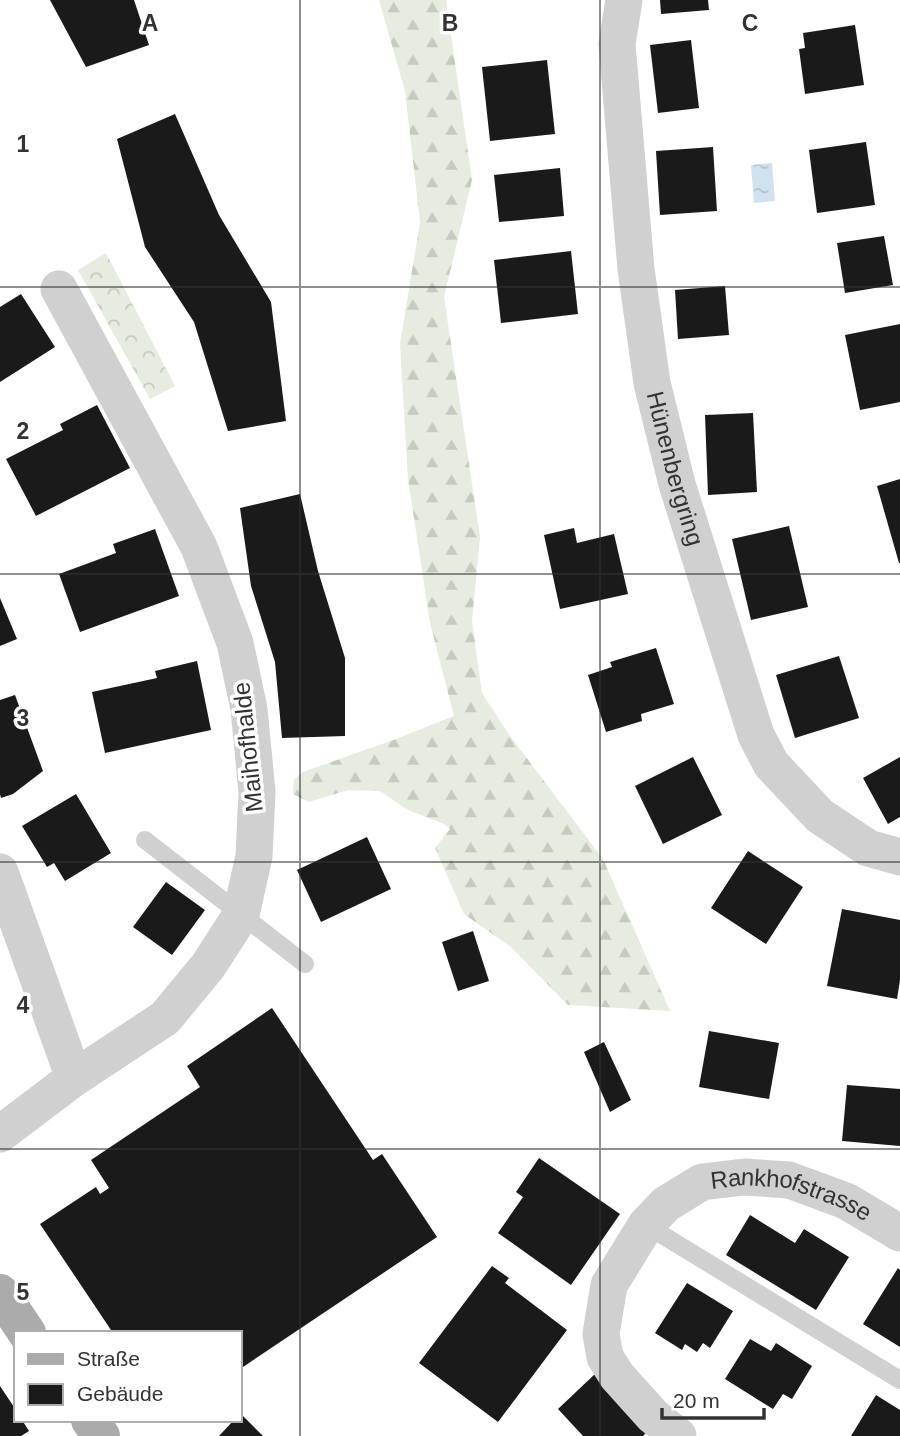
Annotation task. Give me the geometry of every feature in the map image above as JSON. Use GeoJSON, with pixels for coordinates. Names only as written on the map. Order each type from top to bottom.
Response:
{"type":"FeatureCollection","features":[{"type":"Feature","properties":{"kind":"main road"},"geometry":{"type":"LineString","coordinates":[[0,1293],[26,1331]]}},
{"type":"Feature","properties":{"kind":"street","name":"Hünenbergring"},"geometry":{"type":"LineString","coordinates":[[624,0],[617,44],[636,269],[652,383],[677,484],[756,735],[771,764],[820,816],[868,848],[900,857]]}},
{"type":"Feature","properties":{"kind":"street","name":"Maihofhalde"},"geometry":{"type":"LineString","coordinates":[[0,1134],[74,1078],[165,1018],[208,966],[241,915],[254,856],[257,792],[248,709],[235,643],[199,547],[59,289]]}},
{"type":"Feature","properties":{"kind":"street"},"geometry":{"type":"LineString","coordinates":[[0,872],[74,1078]]}},
{"type":"Feature","properties":{"kind":"street","name":"Rankhofstrasse"},"geometry":{"type":"LineString","coordinates":[[678,1436],[653,1416],[617,1376],[605,1357],[601,1334],[610,1285],[646,1225],[666,1204],[702,1182],[744,1177],[789,1180],[846,1201],[900,1233]]}},
{"type":"Feature","properties":{"kind":"lane"},"geometry":{"type":"LineString","coordinates":[[145,840],[305,964]]}},
{"type":"Feature","properties":{"kind":"lane"},"geometry":{"type":"LineString","coordinates":[[646,1225],[900,1380]]}},
{"type":"Feature","properties":{"kind":"green space"},"geometry":{"type":"Polygon","coordinates":[[[379,0],[446,0],[472,180],[444,297],[480,537],[472,621],[482,693],[510,736],[603,859],[670,1011],[568,1005],[511,947],[464,914],[435,848],[450,829],[444,824],[408,810],[380,791],[348,790],[309,802],[293,794],[294,780],[303,772],[454,716],[430,623],[408,479],[400,344],[420,222],[405,91],[379,0]]]}},
{"type":"Feature","properties":{"kind":"green space"},"geometry":{"type":"Polygon","coordinates":[[[106,253],[175,386],[150,399],[78,270],[106,253]]]}},
{"type":"Feature","properties":{"kind":"water"},"geometry":{"type":"Polygon","coordinates":[[[772,163],[775,201],[754,203],[751,165],[772,163]]]}},
{"type":"Feature","properties":{"kind":"building"},"geometry":{"type":"Polygon","coordinates":[[[50,0],[134,0],[149,45],[86,67],[50,0]]]}},
{"type":"Feature","properties":{"kind":"building"},"geometry":{"type":"Polygon","coordinates":[[[660,0],[708,0],[709,10],[661,14],[660,0]]]}},
{"type":"Feature","properties":{"kind":"building"},"geometry":{"type":"Polygon","coordinates":[[[855,25],[864,85],[805,94],[799,49],[805,48],[803,33],[855,25]]]}},
{"type":"Feature","properties":{"kind":"building"},"geometry":{"type":"Polygon","coordinates":[[[691,40],[699,108],[658,113],[650,45],[691,40]]]}},
{"type":"Feature","properties":{"kind":"building"},"geometry":{"type":"Polygon","coordinates":[[[547,60],[555,134],[490,141],[482,67],[547,60]]]}},
{"type":"Feature","properties":{"kind":"building"},"geometry":{"type":"Polygon","coordinates":[[[175,114],[219,215],[271,302],[286,421],[228,431],[194,322],[145,247],[117,139],[175,114]]]}},
{"type":"Feature","properties":{"kind":"building"},"geometry":{"type":"Polygon","coordinates":[[[866,142],[875,205],[817,213],[809,150],[866,142]]]}},
{"type":"Feature","properties":{"kind":"building"},"geometry":{"type":"Polygon","coordinates":[[[713,147],[717,211],[660,215],[656,151],[713,147]]]}},
{"type":"Feature","properties":{"kind":"building"},"geometry":{"type":"Polygon","coordinates":[[[560,168],[564,216],[499,222],[494,175],[560,168]]]}},
{"type":"Feature","properties":{"kind":"building"},"geometry":{"type":"Polygon","coordinates":[[[884,236],[893,285],[845,293],[837,243],[884,236]]]}},
{"type":"Feature","properties":{"kind":"building"},"geometry":{"type":"Polygon","coordinates":[[[571,251],[578,314],[501,323],[494,260],[571,251]]]}},
{"type":"Feature","properties":{"kind":"building"},"geometry":{"type":"Polygon","coordinates":[[[725,286],[729,335],[678,339],[675,290],[725,286]]]}},
{"type":"Feature","properties":{"kind":"building"},"geometry":{"type":"Polygon","coordinates":[[[21,294],[55,347],[0,382],[0,307],[21,294]]]}},
{"type":"Feature","properties":{"kind":"building"},"geometry":{"type":"Polygon","coordinates":[[[900,324],[900,402],[860,410],[845,335],[900,324]]]}},
{"type":"Feature","properties":{"kind":"building"},"geometry":{"type":"Polygon","coordinates":[[[97,405],[130,468],[36,516],[6,459],[63,430],[60,424],[97,405]]]}},
{"type":"Feature","properties":{"kind":"building"},"geometry":{"type":"Polygon","coordinates":[[[753,413],[757,492],[708,495],[705,415],[753,413]]]}},
{"type":"Feature","properties":{"kind":"building"},"geometry":{"type":"Polygon","coordinates":[[[900,479],[900,563],[899,563],[877,486],[900,479]]]}},
{"type":"Feature","properties":{"kind":"building"},"geometry":{"type":"Polygon","coordinates":[[[300,494],[318,571],[345,658],[345,736],[282,738],[275,662],[251,586],[240,508],[300,494]]]}},
{"type":"Feature","properties":{"kind":"building"},"geometry":{"type":"Polygon","coordinates":[[[789,526],[808,607],[751,620],[732,539],[789,526]]]}},
{"type":"Feature","properties":{"kind":"building"},"geometry":{"type":"Polygon","coordinates":[[[574,528],[577,543],[614,534],[628,594],[560,609],[544,535],[574,528]]]}},
{"type":"Feature","properties":{"kind":"building"},"geometry":{"type":"Polygon","coordinates":[[[155,529],[179,596],[80,632],[59,574],[116,553],[113,544],[155,529]]]}},
{"type":"Feature","properties":{"kind":"building"},"geometry":{"type":"Polygon","coordinates":[[[0,598],[17,639],[0,646],[0,598]]]}},
{"type":"Feature","properties":{"kind":"building"},"geometry":{"type":"Polygon","coordinates":[[[656,648],[674,704],[641,714],[642,721],[606,732],[588,675],[612,667],[610,662],[656,648]]]}},
{"type":"Feature","properties":{"kind":"building"},"geometry":{"type":"Polygon","coordinates":[[[839,656],[859,718],[795,738],[776,675],[839,656]]]}},
{"type":"Feature","properties":{"kind":"building"},"geometry":{"type":"Polygon","coordinates":[[[197,661],[211,730],[105,753],[92,692],[157,678],[155,671],[197,661]]]}},
{"type":"Feature","properties":{"kind":"building"},"geometry":{"type":"Polygon","coordinates":[[[15,695],[43,771],[13,794],[1,798],[0,700],[15,695]]]}},
{"type":"Feature","properties":{"kind":"building"},"geometry":{"type":"Polygon","coordinates":[[[693,757],[722,815],[663,844],[635,786],[693,757]]]}},
{"type":"Feature","properties":{"kind":"building"},"geometry":{"type":"Polygon","coordinates":[[[900,757],[900,817],[888,824],[863,778],[900,757]]]}},
{"type":"Feature","properties":{"kind":"building"},"geometry":{"type":"Polygon","coordinates":[[[76,794],[111,853],[65,881],[54,863],[47,867],[22,826],[76,794]]]}},
{"type":"Feature","properties":{"kind":"building"},"geometry":{"type":"Polygon","coordinates":[[[367,837],[391,889],[321,922],[297,870],[367,837]]]}},
{"type":"Feature","properties":{"kind":"building"},"geometry":{"type":"Polygon","coordinates":[[[748,851],[803,887],[766,944],[711,908],[748,851]]]}},
{"type":"Feature","properties":{"kind":"building"},"geometry":{"type":"Polygon","coordinates":[[[166,882],[205,910],[172,955],[133,927],[166,882]]]}},
{"type":"Feature","properties":{"kind":"building"},"geometry":{"type":"Polygon","coordinates":[[[842,909],[900,920],[900,980],[897,999],[827,986],[842,909]]]}},
{"type":"Feature","properties":{"kind":"building"},"geometry":{"type":"Polygon","coordinates":[[[473,931],[489,981],[458,991],[442,942],[473,931]]]}},
{"type":"Feature","properties":{"kind":"building"},"geometry":{"type":"Polygon","coordinates":[[[272,1008],[373,1160],[382,1154],[437,1237],[242,1368],[242,1331],[112,1331],[40,1224],[96,1187],[100,1194],[109,1188],[91,1160],[200,1087],[187,1066],[272,1008]]]}},
{"type":"Feature","properties":{"kind":"building"},"geometry":{"type":"Polygon","coordinates":[[[709,1031],[779,1043],[769,1099],[699,1087],[709,1031]]]}},
{"type":"Feature","properties":{"kind":"building"},"geometry":{"type":"Polygon","coordinates":[[[604,1042],[631,1100],[610,1112],[584,1052],[604,1042]]]}},
{"type":"Feature","properties":{"kind":"building"},"geometry":{"type":"Polygon","coordinates":[[[847,1085],[900,1089],[900,1146],[842,1141],[847,1085]]]}},
{"type":"Feature","properties":{"kind":"building"},"geometry":{"type":"Polygon","coordinates":[[[539,1158],[620,1214],[571,1285],[498,1233],[523,1197],[516,1192],[539,1158]]]}},
{"type":"Feature","properties":{"kind":"building"},"geometry":{"type":"Polygon","coordinates":[[[750,1215],[795,1243],[804,1229],[849,1257],[816,1310],[726,1255],[750,1215]]]}},
{"type":"Feature","properties":{"kind":"building"},"geometry":{"type":"Polygon","coordinates":[[[492,1266],[509,1278],[505,1283],[567,1330],[498,1422],[419,1363],[492,1266]]]}},
{"type":"Feature","properties":{"kind":"building"},"geometry":{"type":"Polygon","coordinates":[[[898,1268],[900,1270],[900,1347],[863,1324],[898,1268]]]}},
{"type":"Feature","properties":{"kind":"building"},"geometry":{"type":"Polygon","coordinates":[[[687,1283],[733,1311],[710,1348],[703,1343],[697,1352],[685,1344],[682,1350],[655,1333],[687,1283]]]}},
{"type":"Feature","properties":{"kind":"building"},"geometry":{"type":"Polygon","coordinates":[[[750,1339],[771,1351],[776,1343],[812,1366],[792,1399],[783,1394],[773,1409],[725,1379],[750,1339]]]}},
{"type":"Feature","properties":{"kind":"building"},"geometry":{"type":"Polygon","coordinates":[[[596,1373],[649,1430],[643,1436],[583,1436],[558,1409],[596,1373]]]}},
{"type":"Feature","properties":{"kind":"building"},"geometry":{"type":"Polygon","coordinates":[[[0,1386],[14,1407],[14,1422],[23,1422],[29,1431],[21,1436],[0,1436],[0,1386]]]}},
{"type":"Feature","properties":{"kind":"building"},"geometry":{"type":"Polygon","coordinates":[[[876,1395],[900,1410],[900,1436],[851,1436],[876,1395]]]}},
{"type":"Feature","properties":{"kind":"building"},"geometry":{"type":"Polygon","coordinates":[[[242,1415],[263,1436],[219,1436],[232,1422],[242,1422],[242,1415]]]}}]}
